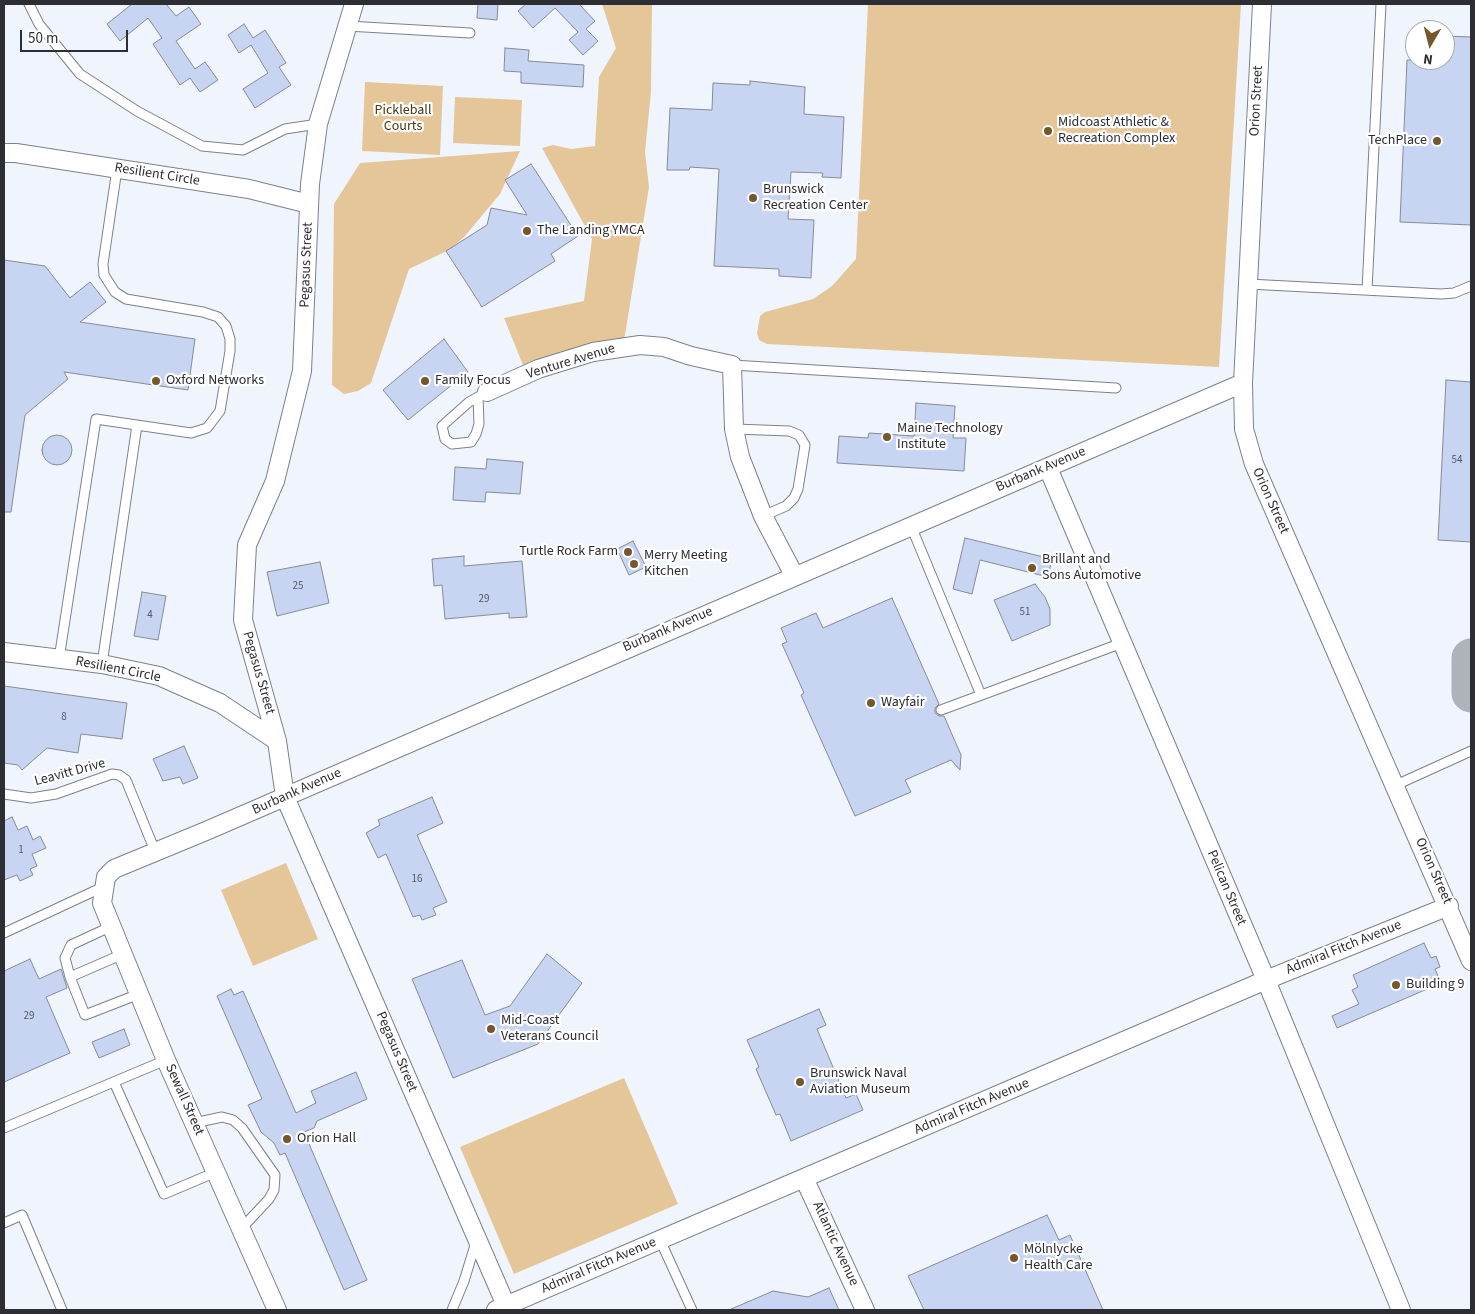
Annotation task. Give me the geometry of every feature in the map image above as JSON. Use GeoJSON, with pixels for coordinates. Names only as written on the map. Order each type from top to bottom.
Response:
{"type":"FeatureCollection","features":[{"type":"Feature","properties":{"kind":"street","name":"Pegasus Street"},"geometry":{"type":"LineString","coordinates":[[354,4],[318,124],[309,204],[302,371],[274,481],[247,545],[242,620],[277,741],[285,797],[477,1238],[503,1309]]}},
{"type":"Feature","properties":{"kind":"street","name":"Orion Street"},"geometry":{"type":"LineString","coordinates":[[1262,4],[1243,383],[1244,429],[1254,464],[1449,906],[1471,961]]}},
{"type":"Feature","properties":{"kind":"street","name":"Resilient Circle"},"geometry":{"type":"LineString","coordinates":[[4,154],[249,189],[309,204]]}},
{"type":"Feature","properties":{"kind":"street","name":"Venture Avenue"},"geometry":{"type":"LineString","coordinates":[[482,395],[538,369],[593,352],[640,345],[664,347],[691,356],[732,365]]}},
{"type":"Feature","properties":{"kind":"street"},"geometry":{"type":"LineString","coordinates":[[732,365],[734,429],[740,457],[763,516],[794,575]]}},
{"type":"Feature","properties":{"kind":"street","name":"Burbank Avenue"},"geometry":{"type":"LineString","coordinates":[[104,887],[106,877],[114,869],[1243,383]]}},
{"type":"Feature","properties":{"kind":"street","name":"Pelican Street"},"geometry":{"type":"LineString","coordinates":[[1048,468],[1266,980],[1401,1310]]}},
{"type":"Feature","properties":{"kind":"street","name":"Resilient Circle"},"geometry":{"type":"LineString","coordinates":[[4,652],[102,664],[159,676],[220,703],[277,741]]}},
{"type":"Feature","properties":{"kind":"street","name":"Sewall Street"},"geometry":{"type":"LineString","coordinates":[[104,887],[102,903],[139,994],[166,1060],[277,1310]]}},
{"type":"Feature","properties":{"kind":"street","name":"Admiral Fitch Avenue"},"geometry":{"type":"LineString","coordinates":[[503,1309],[1266,980],[1449,906]]}},
{"type":"Feature","properties":{"kind":"street","name":"Atlantic Avenue"},"geometry":{"type":"LineString","coordinates":[[804,1178],[865,1310]]}},
{"type":"Feature","properties":{"kind":"lane"},"geometry":{"type":"LineString","coordinates":[[29,4],[39,24],[80,74],[137,111],[202,146],[243,150],[285,129],[318,124]]}},
{"type":"Feature","properties":{"kind":"lane"},"geometry":{"type":"LineString","coordinates":[[1366,290],[1381,4]]}},
{"type":"Feature","properties":{"kind":"lane"},"geometry":{"type":"LineString","coordinates":[[347,26],[470,33]]}},
{"type":"Feature","properties":{"kind":"lane"},"geometry":{"type":"LineString","coordinates":[[59,658],[96,419],[191,433],[207,428],[220,411],[230,351],[230,339],[226,326],[218,317],[202,312],[126,299],[115,292],[104,276],[103,264],[117,169]]}},
{"type":"Feature","properties":{"kind":"lane"},"geometry":{"type":"LineString","coordinates":[[1248,284],[1454,293],[1471,286]]}},
{"type":"Feature","properties":{"kind":"lane"},"geometry":{"type":"LineString","coordinates":[[732,365],[1116,388]]}},
{"type":"Feature","properties":{"kind":"lane"},"geometry":{"type":"LineString","coordinates":[[482,395],[479,424],[471,442],[452,444],[444,439],[442,426],[482,395]]}},
{"type":"Feature","properties":{"kind":"lane"},"geometry":{"type":"LineString","coordinates":[[102,664],[138,426]]}},
{"type":"Feature","properties":{"kind":"lane"},"geometry":{"type":"LineString","coordinates":[[734,429],[789,431],[799,435],[804,445],[798,489],[794,498],[786,506],[763,516]]}},
{"type":"Feature","properties":{"kind":"lane"},"geometry":{"type":"LineString","coordinates":[[911,526],[981,696]]}},
{"type":"Feature","properties":{"kind":"lane"},"geometry":{"type":"LineString","coordinates":[[941,710],[1122,643]]}},
{"type":"Feature","properties":{"kind":"lane"},"geometry":{"type":"LineString","coordinates":[[1396,785],[1471,751]]}},
{"type":"Feature","properties":{"kind":"lane","name":"Leavitt Drive"},"geometry":{"type":"LineString","coordinates":[[4,794],[31,798],[56,794],[112,774],[119,775],[126,780],[155,851]]}},
{"type":"Feature","properties":{"kind":"lane"},"geometry":{"type":"LineString","coordinates":[[4,934],[104,887]]}},
{"type":"Feature","properties":{"kind":"lane"},"geometry":{"type":"LineString","coordinates":[[112,926],[71,945],[65,958],[70,977],[86,1015],[139,994]]}},
{"type":"Feature","properties":{"kind":"lane"},"geometry":{"type":"LineString","coordinates":[[70,977],[123,954]]}},
{"type":"Feature","properties":{"kind":"lane"},"geometry":{"type":"LineString","coordinates":[[4,1128],[166,1060]]}},
{"type":"Feature","properties":{"kind":"lane"},"geometry":{"type":"LineString","coordinates":[[114,1082],[164,1194],[216,1172]]}},
{"type":"Feature","properties":{"kind":"lane"},"geometry":{"type":"LineString","coordinates":[[194,1123],[222,1116],[233,1120],[242,1128],[275,1175],[274,1190],[269,1200],[241,1229]]}},
{"type":"Feature","properties":{"kind":"lane"},"geometry":{"type":"LineString","coordinates":[[4,1223],[22,1216],[62,1310]]}},
{"type":"Feature","properties":{"kind":"lane"},"geometry":{"type":"LineString","coordinates":[[452,1310],[464,1281],[477,1238]]}},
{"type":"Feature","properties":{"kind":"lane"},"geometry":{"type":"LineString","coordinates":[[660,1240],[692,1310]]}},
{"type":"Feature","properties":{"kind":"green space"},"geometry":{"type":"Polygon","coordinates":[[[602,4],[652,4],[651,92],[645,152],[649,187],[624,341],[523,365],[504,318],[584,301],[592,239],[542,148],[553,145],[571,149],[595,146],[599,77],[616,48],[602,4]]]}},
{"type":"Feature","properties":{"kind":"green space","name":"Midcoast Athletic & Recreation Complex"},"geometry":{"type":"Polygon","coordinates":[[[868,4],[1241,4],[1219,367],[767,344],[759,340],[757,333],[760,316],[765,312],[813,299],[832,286],[856,259],[868,4]]]}},
{"type":"Feature","properties":{"kind":"green space","name":"Pickleball Courts"},"geometry":{"type":"Polygon","coordinates":[[[365,82],[443,86],[440,155],[362,151],[365,82]]]}},
{"type":"Feature","properties":{"kind":"green space"},"geometry":{"type":"Polygon","coordinates":[[[455,97],[522,100],[520,146],[453,143],[455,97]]]}},
{"type":"Feature","properties":{"kind":"green space"},"geometry":{"type":"Polygon","coordinates":[[[520,151],[500,194],[465,236],[451,249],[409,269],[371,383],[358,391],[344,394],[332,385],[334,204],[360,163],[520,151]]]}},
{"type":"Feature","properties":{"kind":"green space"},"geometry":{"type":"Polygon","coordinates":[[[286,863],[318,939],[253,966],[221,890],[286,863]]]}},
{"type":"Feature","properties":{"kind":"green space"},"geometry":{"type":"Polygon","coordinates":[[[624,1078],[678,1204],[514,1274],[460,1147],[624,1078]]]}},
{"type":"Feature","properties":{"kind":"building"},"geometry":{"type":"Polygon","coordinates":[[[132,4],[166,4],[176,16],[189,7],[201,24],[176,41],[195,69],[205,62],[218,80],[200,92],[190,78],[180,85],[153,44],[162,38],[148,18],[120,41],[107,24],[132,4]]]}},
{"type":"Feature","properties":{"kind":"building"},"geometry":{"type":"Polygon","coordinates":[[[478,4],[498,4],[497,20],[477,18],[478,4]]]}},
{"type":"Feature","properties":{"kind":"building"},"geometry":{"type":"Polygon","coordinates":[[[526,4],[579,4],[595,21],[586,29],[598,41],[583,55],[569,40],[578,32],[555,8],[533,28],[518,11],[526,4]]]}},
{"type":"Feature","properties":{"kind":"building"},"geometry":{"type":"Polygon","coordinates":[[[244,24],[253,38],[265,30],[286,63],[279,67],[291,85],[255,108],[243,89],[268,73],[251,45],[239,53],[228,35],[244,24]]]}},
{"type":"Feature","properties":{"kind":"building","name":"TechPlace"},"geometry":{"type":"Polygon","coordinates":[[[1455,36],[1471,37],[1471,225],[1400,222],[1407,70],[1455,70],[1455,36]]]}},
{"type":"Feature","properties":{"kind":"building"},"geometry":{"type":"Polygon","coordinates":[[[505,48],[529,50],[528,61],[584,65],[583,87],[521,83],[521,72],[504,71],[505,48]]]}},
{"type":"Feature","properties":{"kind":"building","name":"Brunswick Recreation Center"},"geometry":{"type":"Polygon","coordinates":[[[750,81],[805,87],[804,114],[844,117],[841,178],[822,177],[823,173],[791,172],[788,219],[814,220],[811,278],[779,276],[779,269],[714,266],[719,169],[690,167],[689,170],[667,170],[670,108],[712,110],[713,83],[750,85],[750,81]]]}},
{"type":"Feature","properties":{"kind":"building","name":"The Landing YMCA"},"geometry":{"type":"Polygon","coordinates":[[[531,164],[578,236],[551,254],[555,261],[482,307],[446,251],[487,225],[491,208],[527,215],[505,180],[531,164]]]}},
{"type":"Feature","properties":{"kind":"building","name":"Oxford Networks"},"geometry":{"type":"Polygon","coordinates":[[[4,260],[45,266],[70,298],[90,282],[106,302],[80,322],[195,339],[188,390],[64,372],[68,379],[25,415],[11,512],[4,512],[4,260]]]}},
{"type":"Feature","properties":{"kind":"building","name":"Family Focus"},"geometry":{"type":"Polygon","coordinates":[[[444,339],[468,372],[408,420],[383,390],[444,339]]]}},
{"type":"Feature","properties":{"kind":"building"},"geometry":{"type":"Polygon","coordinates":[[[1446,380],[1471,382],[1471,542],[1438,540],[1446,380]]]}},
{"type":"Feature","properties":{"kind":"building","name":"Maine Technology Institute"},"geometry":{"type":"Polygon","coordinates":[[[916,403],[955,406],[953,438],[966,438],[964,471],[837,463],[839,436],[868,438],[869,433],[914,436],[916,403]]]}},
{"type":"Feature","properties":{"kind":"building"},"geometry":{"type":"Polygon","coordinates":[[[57,435],[68,439],[72,450],[68,461],[57,465],[46,461],[42,450],[46,439],[57,435]]]}},
{"type":"Feature","properties":{"kind":"building"},"geometry":{"type":"Polygon","coordinates":[[[487,459],[523,462],[520,494],[486,492],[485,502],[453,500],[455,467],[486,469],[487,459]]]}},
{"type":"Feature","properties":{"kind":"building","name":"Brillant and Sons Automotive"},"geometry":{"type":"Polygon","coordinates":[[[965,538],[1052,559],[1048,577],[980,560],[972,594],[953,589],[965,538]]]}},
{"type":"Feature","properties":{"kind":"building"},"geometry":{"type":"Polygon","coordinates":[[[633,541],[646,567],[629,575],[617,549],[633,541]]]}},
{"type":"Feature","properties":{"kind":"building"},"geometry":{"type":"Polygon","coordinates":[[[464,556],[464,566],[522,561],[527,617],[509,618],[509,613],[445,619],[442,585],[434,586],[432,559],[464,556]]]}},
{"type":"Feature","properties":{"kind":"building"},"geometry":{"type":"Polygon","coordinates":[[[320,562],[329,603],[277,616],[267,572],[320,562]]]}},
{"type":"Feature","properties":{"kind":"building"},"geometry":{"type":"Polygon","coordinates":[[[1035,584],[1045,597],[1050,609],[1050,625],[1012,641],[994,600],[1035,584]]]}},
{"type":"Feature","properties":{"kind":"building"},"geometry":{"type":"Polygon","coordinates":[[[142,592],[166,596],[158,640],[134,636],[142,592]]]}},
{"type":"Feature","properties":{"kind":"building","name":"Wayfair"},"geometry":{"type":"Polygon","coordinates":[[[892,598],[939,704],[935,708],[935,713],[939,716],[944,716],[961,755],[960,770],[951,760],[905,780],[911,792],[855,816],[801,695],[804,693],[782,644],[787,642],[781,628],[816,613],[823,628],[892,598]]]}},
{"type":"Feature","properties":{"kind":"building"},"geometry":{"type":"Polygon","coordinates":[[[4,686],[127,703],[122,739],[81,734],[78,753],[47,748],[22,770],[18,765],[4,763],[4,686]]]}},
{"type":"Feature","properties":{"kind":"building"},"geometry":{"type":"Polygon","coordinates":[[[184,746],[198,778],[183,784],[180,777],[163,781],[153,759],[184,746]]]}},
{"type":"Feature","properties":{"kind":"building"},"geometry":{"type":"Polygon","coordinates":[[[432,797],[443,823],[417,835],[447,902],[433,908],[436,915],[422,920],[420,915],[413,917],[386,854],[378,858],[366,833],[380,825],[378,820],[432,797]]]}},
{"type":"Feature","properties":{"kind":"building"},"geometry":{"type":"Polygon","coordinates":[[[12,817],[18,830],[27,826],[33,840],[40,836],[46,848],[32,854],[37,866],[30,869],[33,875],[20,881],[17,875],[4,880],[4,821],[12,817]]]}},
{"type":"Feature","properties":{"kind":"building","name":"Building 9"},"geometry":{"type":"Polygon","coordinates":[[[1424,943],[1431,958],[1436,956],[1440,967],[1435,969],[1441,983],[1337,1028],[1332,1016],[1359,1004],[1352,990],[1358,987],[1353,975],[1424,943]]]}},
{"type":"Feature","properties":{"kind":"building","name":"Mid-Coast Veterans Council"},"geometry":{"type":"Polygon","coordinates":[[[547,954],[582,983],[538,1044],[453,1078],[412,979],[462,960],[485,1015],[510,1006],[547,954]]]}},
{"type":"Feature","properties":{"kind":"building"},"geometry":{"type":"Polygon","coordinates":[[[30,959],[39,979],[61,969],[67,988],[46,997],[70,1053],[4,1082],[4,971],[30,959]]]}},
{"type":"Feature","properties":{"kind":"building","name":"Orion Hall"},"geometry":{"type":"Polygon","coordinates":[[[231,989],[234,995],[243,991],[296,1113],[316,1103],[311,1091],[356,1072],[367,1099],[317,1121],[314,1128],[304,1132],[367,1280],[344,1290],[285,1153],[280,1155],[274,1143],[261,1132],[248,1105],[262,1099],[217,996],[231,989]]]}},
{"type":"Feature","properties":{"kind":"building","name":"Brunswick Naval Aviation Museum"},"geometry":{"type":"Polygon","coordinates":[[[819,1009],[826,1025],[817,1029],[846,1098],[856,1094],[863,1110],[791,1141],[780,1114],[776,1115],[756,1069],[759,1067],[747,1040],[819,1009]]]}},
{"type":"Feature","properties":{"kind":"building"},"geometry":{"type":"Polygon","coordinates":[[[124,1029],[130,1045],[99,1058],[92,1042],[124,1029]]]}},
{"type":"Feature","properties":{"kind":"building","name":"Mölnlycke Health Care"},"geometry":{"type":"Polygon","coordinates":[[[1047,1215],[1059,1240],[1070,1235],[1103,1310],[924,1310],[908,1276],[1047,1215]]]}},
{"type":"Feature","properties":{"kind":"building"},"geometry":{"type":"Polygon","coordinates":[[[829,1288],[839,1310],[729,1310],[773,1291],[808,1297],[829,1288]]]}},
{"type":"Feature","properties":{"kind":"taxiway"},"geometry":{"type":"LineString","coordinates":[[1471,658],[1471,693]]}},
{"type":"Feature","properties":{"kind":"place","name":"Midcoast Athletic & Recreation Complex"},"geometry":{"type":"Point","coordinates":[1048,131]}},
{"type":"Feature","properties":{"kind":"place","name":"TechPlace"},"geometry":{"type":"Point","coordinates":[1437,141]}},
{"type":"Feature","properties":{"kind":"place","name":"Brunswick Recreation Center"},"geometry":{"type":"Point","coordinates":[753,198]}},
{"type":"Feature","properties":{"kind":"place","name":"The Landing YMCA"},"geometry":{"type":"Point","coordinates":[527,231]}},
{"type":"Feature","properties":{"kind":"place","name":"Oxford Networks"},"geometry":{"type":"Point","coordinates":[156,381]}},
{"type":"Feature","properties":{"kind":"place","name":"Family Focus"},"geometry":{"type":"Point","coordinates":[425,381]}},
{"type":"Feature","properties":{"kind":"place","name":"Maine Technology Institute"},"geometry":{"type":"Point","coordinates":[887,437]}},
{"type":"Feature","properties":{"kind":"place","name":"Turtle Rock Farm"},"geometry":{"type":"Point","coordinates":[628,552]}},
{"type":"Feature","properties":{"kind":"place","name":"Merry Meeting Kitchen"},"geometry":{"type":"Point","coordinates":[634,564]}},
{"type":"Feature","properties":{"kind":"place","name":"Brillant and Sons Automotive"},"geometry":{"type":"Point","coordinates":[1032,568]}},
{"type":"Feature","properties":{"kind":"place","name":"Wayfair"},"geometry":{"type":"Point","coordinates":[871,703]}},
{"type":"Feature","properties":{"kind":"place","name":"Building 9"},"geometry":{"type":"Point","coordinates":[1396,985]}},
{"type":"Feature","properties":{"kind":"place","name":"Mid-Coast Veterans Council"},"geometry":{"type":"Point","coordinates":[491,1029]}},
{"type":"Feature","properties":{"kind":"place","name":"Brunswick Naval Aviation Museum"},"geometry":{"type":"Point","coordinates":[800,1082]}},
{"type":"Feature","properties":{"kind":"place","name":"Orion Hall"},"geometry":{"type":"Point","coordinates":[287,1139]}},
{"type":"Feature","properties":{"kind":"place","name":"Mölnlycke Health Care"},"geometry":{"type":"Point","coordinates":[1014,1258]}}]}
